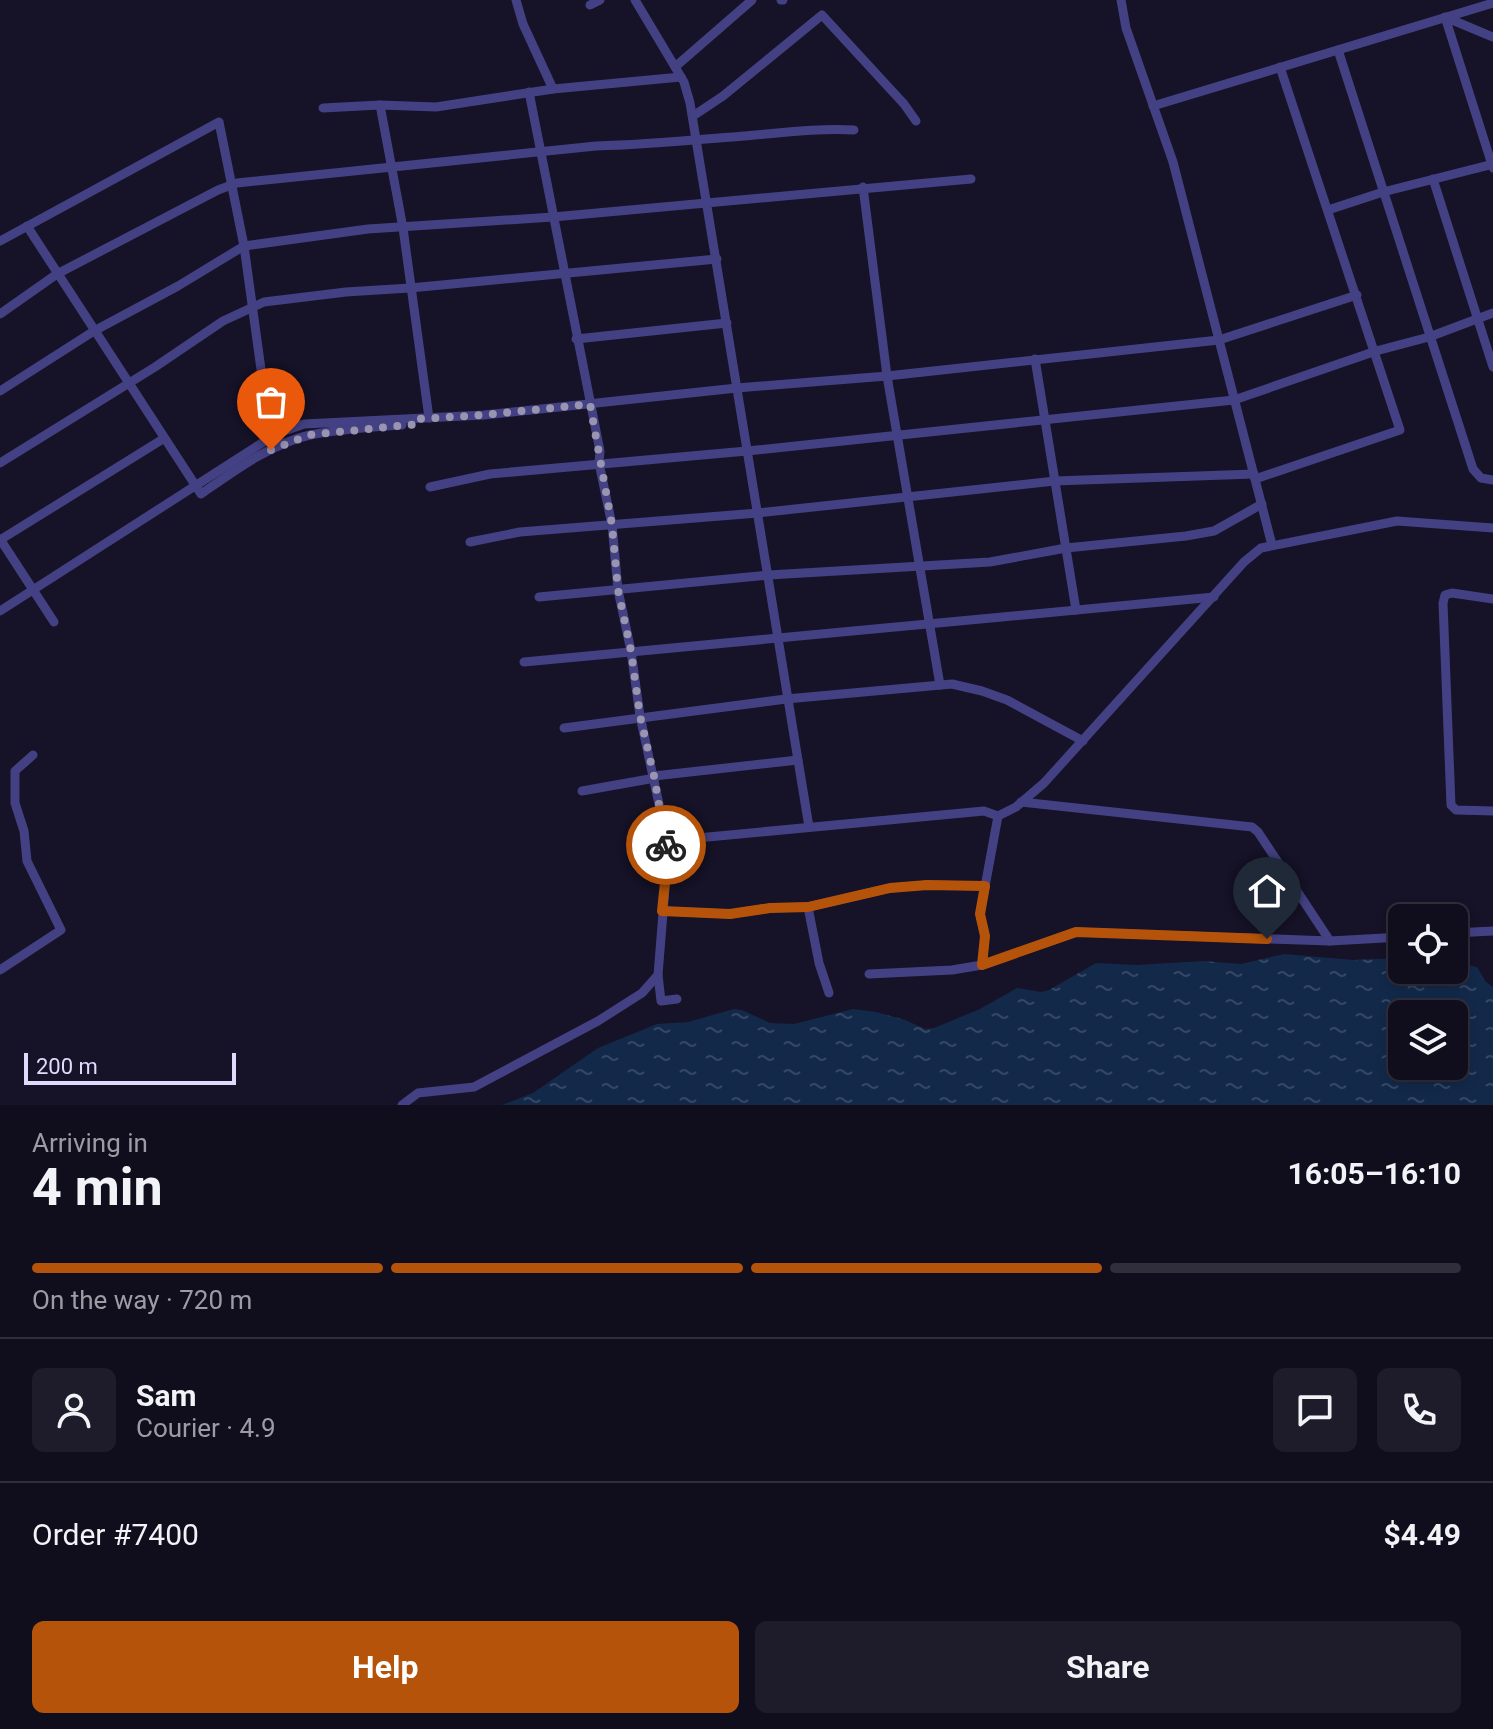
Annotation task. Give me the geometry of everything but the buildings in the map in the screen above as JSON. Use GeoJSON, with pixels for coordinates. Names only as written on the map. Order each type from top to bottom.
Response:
{"type":"FeatureCollection","features":[{"type":"Feature","properties":{"kind":"street"},"geometry":{"type":"LineString","coordinates":[[516,0],[523,24],[553,89]]}},
{"type":"Feature","properties":{"kind":"street"},"geometry":{"type":"LineString","coordinates":[[590,5],[600,0]]}},
{"type":"Feature","properties":{"kind":"street"},"geometry":{"type":"LineString","coordinates":[[675,67],[752,0]]}},
{"type":"Feature","properties":{"kind":"street"},"geometry":{"type":"LineString","coordinates":[[1121,0],[1126,28],[1173,162],[1272,545]]}},
{"type":"Feature","properties":{"kind":"street"},"geometry":{"type":"LineString","coordinates":[[638,1],[681,77],[693,116],[809,827]]}},
{"type":"Feature","properties":{"kind":"street"},"geometry":{"type":"LineString","coordinates":[[1153,106],[1493,3]]}},
{"type":"Feature","properties":{"kind":"street"},"geometry":{"type":"LineString","coordinates":[[693,116],[723,96],[822,15],[916,121]]}},
{"type":"Feature","properties":{"kind":"street"},"geometry":{"type":"LineString","coordinates":[[1445,17],[1493,37]]}},
{"type":"Feature","properties":{"kind":"street"},"geometry":{"type":"LineString","coordinates":[[1328,210],[1383,192],[1493,165],[1445,17]]}},
{"type":"Feature","properties":{"kind":"street"},"geometry":{"type":"LineString","coordinates":[[1338,50],[1473,469],[1481,478],[1493,480]]}},
{"type":"Feature","properties":{"kind":"street"},"geometry":{"type":"LineString","coordinates":[[470,542],[520,532],[758,513],[1055,481],[1255,476],[1400,430],[1280,67]]}},
{"type":"Feature","properties":{"kind":"street"},"geometry":{"type":"LineString","coordinates":[[323,108],[380,105],[436,107],[553,89],[681,77]]}},
{"type":"Feature","properties":{"kind":"street"},"geometry":{"type":"LineString","coordinates":[[529,92],[600,451],[599,463],[612,525],[618,590],[665,841],[667,863],[658,975],[664,1012]]}},
{"type":"Feature","properties":{"kind":"street"},"geometry":{"type":"LineString","coordinates":[[380,105],[403,228],[429,418]]}},
{"type":"Feature","properties":{"kind":"street"},"geometry":{"type":"LineString","coordinates":[[0,241],[219,122],[244,246],[264,391],[276,434]]}},
{"type":"Feature","properties":{"kind":"street"},"geometry":{"type":"LineString","coordinates":[[0,314],[57,274],[233,185],[697,138],[829,128],[854,130]]}},
{"type":"Feature","properties":{"kind":"street"},"geometry":{"type":"LineString","coordinates":[[0,391],[94,331],[244,246],[368,229],[553,217],[971,179]]}},
{"type":"Feature","properties":{"kind":"street"},"geometry":{"type":"LineString","coordinates":[[1433,179],[1493,367]]}},
{"type":"Feature","properties":{"kind":"street"},"geometry":{"type":"LineString","coordinates":[[863,187],[887,376],[940,685]]}},
{"type":"Feature","properties":{"kind":"street"},"geometry":{"type":"LineString","coordinates":[[27,226],[201,494],[271,450],[309,435],[418,424],[418,419]]}},
{"type":"Feature","properties":{"kind":"street"},"geometry":{"type":"LineString","coordinates":[[0,463],[223,321],[264,302],[717,259]]}},
{"type":"Feature","properties":{"kind":"street"},"geometry":{"type":"LineString","coordinates":[[0,611],[276,434],[304,424],[484,415],[1219,340],[1357,295]]}},
{"type":"Feature","properties":{"kind":"street"},"geometry":{"type":"LineString","coordinates":[[430,487],[490,474],[747,451],[1234,400],[1493,313]]}},
{"type":"Feature","properties":{"kind":"street"},"geometry":{"type":"LineString","coordinates":[[576,339],[727,323]]}},
{"type":"Feature","properties":{"kind":"street"},"geometry":{"type":"LineString","coordinates":[[1035,359],[1076,610]]}},
{"type":"Feature","properties":{"kind":"street"},"geometry":{"type":"LineString","coordinates":[[54,622],[0,540],[163,439]]}},
{"type":"Feature","properties":{"kind":"street"},"geometry":{"type":"LineString","coordinates":[[539,597],[769,575],[990,562],[1066,548],[1214,531],[1262,504]]}},
{"type":"Feature","properties":{"kind":"street"},"geometry":{"type":"LineString","coordinates":[[982,965],[985,936],[980,914],[998,816],[1044,783],[1244,562],[1261,548],[1272,545],[1397,521],[1493,528]]}},
{"type":"Feature","properties":{"kind":"street"},"geometry":{"type":"LineString","coordinates":[[1493,599],[1452,593],[1445,595],[1443,603],[1451,805],[1456,810],[1493,811]]}},
{"type":"Feature","properties":{"kind":"street"},"geometry":{"type":"LineString","coordinates":[[524,662],[1214,597]]}},
{"type":"Feature","properties":{"kind":"street"},"geometry":{"type":"LineString","coordinates":[[564,728],[786,699],[940,685],[982,691],[1007,700],[1083,741]]}},
{"type":"Feature","properties":{"kind":"street"},"geometry":{"type":"LineString","coordinates":[[0,970],[61,930],[27,861],[24,831],[15,803],[15,771],[33,755]]}},
{"type":"Feature","properties":{"kind":"street"},"geometry":{"type":"LineString","coordinates":[[582,791],[655,777],[798,760]]}},
{"type":"Feature","properties":{"kind":"street"},"geometry":{"type":"LineString","coordinates":[[1021,802],[1252,827],[1330,941]]}},
{"type":"Feature","properties":{"kind":"street"},"geometry":{"type":"LineString","coordinates":[[665,841],[984,811],[998,816]]}},
{"type":"Feature","properties":{"kind":"street"},"geometry":{"type":"LineString","coordinates":[[662,911],[730,914],[770,908],[808,907],[890,888],[985,886]]}},
{"type":"Feature","properties":{"kind":"street"},"geometry":{"type":"LineString","coordinates":[[808,907],[819,963],[829,993]]}},
{"type":"Feature","properties":{"kind":"street"},"geometry":{"type":"LineString","coordinates":[[1468,932],[1493,931]]}},
{"type":"Feature","properties":{"kind":"street"},"geometry":{"type":"LineString","coordinates":[[869,974],[952,970],[982,965],[1076,932],[1330,941],[1388,938]]}},
{"type":"Feature","properties":{"kind":"street"},"geometry":{"type":"LineString","coordinates":[[402,1105],[418,1093],[474,1087],[598,1021],[642,993],[658,975]]}},
{"type":"Feature","properties":{"kind":"street"},"geometry":{"type":"LineString","coordinates":[[661,1001],[677,999]]}},
{"type":"Feature","properties":{"kind":"water"},"geometry":{"type":"Polygon","coordinates":[[[1284,954],[1353,960],[1388,959],[1388,984],[1468,984],[1468,965],[1477,967],[1493,987],[1493,1105],[502,1105],[533,1093],[598,1048],[657,1024],[688,1022],[734,1009],[770,1023],[794,1024],[853,1009],[905,1020],[925,1029],[934,1028],[980,1009],[1017,988],[1041,992],[1049,990],[1096,963],[1137,965],[1203,961],[1241,964],[1284,954]]]}},
{"type":"Feature","properties":{"kind":"way so far"},"geometry":{"type":"LineString","coordinates":[[271,450],[309,435],[418,424],[418,419],[590,404],[612,525],[618,590],[666,845]]}},
{"type":"Feature","properties":{"kind":"route"},"geometry":{"type":"LineString","coordinates":[[666,845],[662,911],[730,914],[770,908],[808,907],[890,888],[985,886],[980,914],[985,936],[982,965],[1076,932],[1267,939]]}}]}
